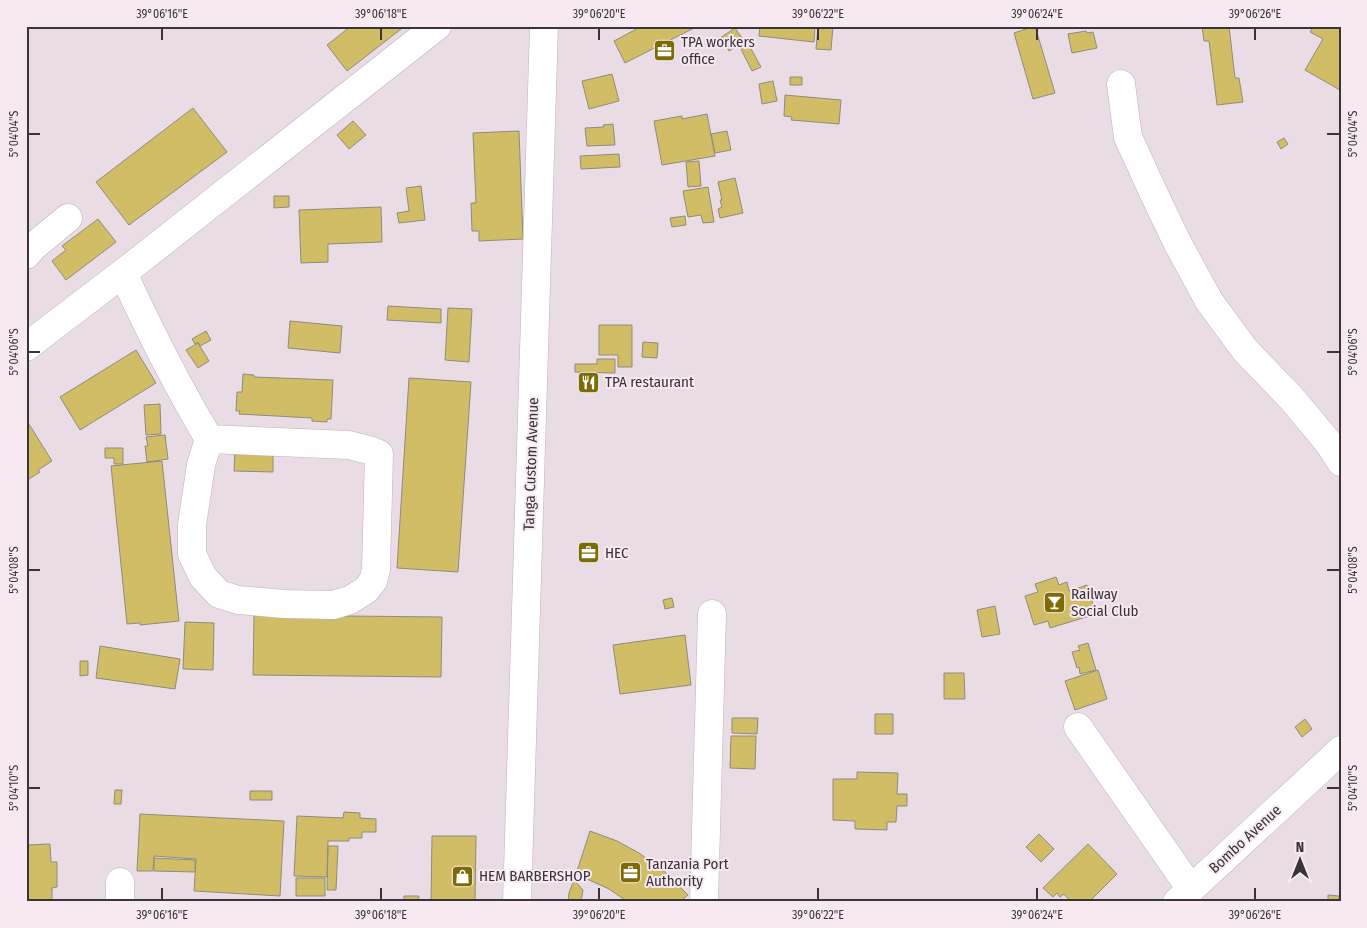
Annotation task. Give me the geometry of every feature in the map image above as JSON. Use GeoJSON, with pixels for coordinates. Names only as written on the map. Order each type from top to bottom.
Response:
{"type":"FeatureCollection","features":[{"type":"Feature","properties":{"kind":"street"},"geometry":{"type":"LineString","coordinates":[[26,347],[437,26]]}},
{"type":"Feature","properties":{"kind":"street","name":"Tanga Custom Avenue"},"geometry":{"type":"LineString","coordinates":[[518,902],[544,26]]}},
{"type":"Feature","properties":{"kind":"street"},"geometry":{"type":"LineString","coordinates":[[1121,84],[1128,137],[1177,242],[1209,301],[1244,350],[1292,399],[1328,442],[1341,462]]}},
{"type":"Feature","properties":{"kind":"street"},"geometry":{"type":"LineString","coordinates":[[26,256],[34,246],[68,218]]}},
{"type":"Feature","properties":{"kind":"street"},"geometry":{"type":"LineString","coordinates":[[123,273],[181,392],[209,439],[202,465],[192,525],[192,554],[203,577],[219,594],[247,601],[332,605],[350,600],[366,590],[373,581],[376,570],[378,454],[349,445],[209,439]]}},
{"type":"Feature","properties":{"kind":"street"},"geometry":{"type":"LineString","coordinates":[[704,902],[712,614]]}},
{"type":"Feature","properties":{"kind":"street"},"geometry":{"type":"LineString","coordinates":[[1078,727],[1184,895]]}},
{"type":"Feature","properties":{"kind":"street","name":"Bombo Avenue"},"geometry":{"type":"LineString","coordinates":[[1184,895],[1341,750]]}},
{"type":"Feature","properties":{"kind":"building"},"geometry":{"type":"Polygon","coordinates":[[[351,26],[405,26],[347,71],[327,45],[351,26]]]}},
{"type":"Feature","properties":{"kind":"building"},"geometry":{"type":"Polygon","coordinates":[[[642,26],[698,26],[625,63],[614,41],[642,26]]]}},
{"type":"Feature","properties":{"kind":"building"},"geometry":{"type":"Polygon","coordinates":[[[760,26],[815,26],[814,42],[759,36],[760,26]]]}},
{"type":"Feature","properties":{"kind":"building"},"geometry":{"type":"Polygon","coordinates":[[[818,26],[833,26],[831,50],[816,49],[818,26]]]}},
{"type":"Feature","properties":{"kind":"building"},"geometry":{"type":"Polygon","coordinates":[[[1035,26],[1055,93],[1033,99],[1014,33],[1035,26]]]}},
{"type":"Feature","properties":{"kind":"building"},"geometry":{"type":"Polygon","coordinates":[[[1202,26],[1229,26],[1235,78],[1239,78],[1243,102],[1217,105],[1209,41],[1204,41],[1202,26]]]}},
{"type":"Feature","properties":{"kind":"building"},"geometry":{"type":"Polygon","coordinates":[[[1314,26],[1341,26],[1340,90],[1305,70],[1323,39],[1310,32],[1314,26]]]}},
{"type":"Feature","properties":{"kind":"building"},"geometry":{"type":"Polygon","coordinates":[[[735,28],[744,41],[729,51],[720,38],[735,28]]]}},
{"type":"Feature","properties":{"kind":"building"},"geometry":{"type":"Polygon","coordinates":[[[1086,31],[1087,33],[1093,32],[1097,48],[1072,53],[1068,34],[1086,31]]]}},
{"type":"Feature","properties":{"kind":"building"},"geometry":{"type":"Polygon","coordinates":[[[749,45],[761,67],[752,71],[741,49],[749,45]]]}},
{"type":"Feature","properties":{"kind":"building"},"geometry":{"type":"Polygon","coordinates":[[[612,74],[619,101],[589,109],[582,81],[612,74]]]}},
{"type":"Feature","properties":{"kind":"building"},"geometry":{"type":"Polygon","coordinates":[[[790,77],[802,77],[802,85],[790,85],[790,77]]]}},
{"type":"Feature","properties":{"kind":"building"},"geometry":{"type":"Polygon","coordinates":[[[773,81],[777,101],[762,104],[759,84],[773,81]]]}},
{"type":"Feature","properties":{"kind":"building"},"geometry":{"type":"Polygon","coordinates":[[[785,95],[841,100],[839,124],[791,120],[792,117],[784,116],[785,95]]]}},
{"type":"Feature","properties":{"kind":"building"},"geometry":{"type":"Polygon","coordinates":[[[193,108],[227,152],[129,225],[96,182],[193,108]]]}},
{"type":"Feature","properties":{"kind":"building"},"geometry":{"type":"Polygon","coordinates":[[[707,114],[715,156],[662,165],[654,121],[682,116],[682,119],[707,114]]]}},
{"type":"Feature","properties":{"kind":"building"},"geometry":{"type":"Polygon","coordinates":[[[353,121],[366,135],[349,149],[337,135],[353,121]]]}},
{"type":"Feature","properties":{"kind":"building"},"geometry":{"type":"Polygon","coordinates":[[[613,124],[615,145],[587,146],[585,128],[604,127],[603,125],[613,124]]]}},
{"type":"Feature","properties":{"kind":"building"},"geometry":{"type":"Polygon","coordinates":[[[519,131],[523,239],[479,241],[479,231],[472,231],[471,203],[476,203],[473,133],[519,131]]]}},
{"type":"Feature","properties":{"kind":"building"},"geometry":{"type":"Polygon","coordinates":[[[727,131],[731,150],[715,153],[711,134],[727,131]]]}},
{"type":"Feature","properties":{"kind":"building"},"geometry":{"type":"Polygon","coordinates":[[[1284,138],[1288,144],[1281,149],[1277,142],[1284,138]]]}},
{"type":"Feature","properties":{"kind":"building"},"geometry":{"type":"Polygon","coordinates":[[[619,154],[620,167],[581,169],[580,156],[619,154]]]}},
{"type":"Feature","properties":{"kind":"building"},"geometry":{"type":"Polygon","coordinates":[[[699,161],[701,186],[688,187],[686,162],[699,161]]]}},
{"type":"Feature","properties":{"kind":"building"},"geometry":{"type":"Polygon","coordinates":[[[735,178],[743,213],[720,218],[718,209],[722,207],[720,200],[722,200],[718,182],[735,178]]]}},
{"type":"Feature","properties":{"kind":"building"},"geometry":{"type":"Polygon","coordinates":[[[421,186],[425,220],[399,223],[397,213],[409,211],[406,188],[421,186]]]}},
{"type":"Feature","properties":{"kind":"building"},"geometry":{"type":"Polygon","coordinates":[[[708,187],[714,222],[703,223],[701,215],[688,217],[683,191],[708,187]]]}},
{"type":"Feature","properties":{"kind":"building"},"geometry":{"type":"Polygon","coordinates":[[[274,196],[289,196],[289,207],[274,208],[274,196]]]}},
{"type":"Feature","properties":{"kind":"building"},"geometry":{"type":"Polygon","coordinates":[[[381,207],[382,242],[328,244],[328,262],[301,263],[299,210],[381,207]]]}},
{"type":"Feature","properties":{"kind":"building"},"geometry":{"type":"Polygon","coordinates":[[[685,216],[686,225],[672,227],[670,218],[685,216]]]}},
{"type":"Feature","properties":{"kind":"building"},"geometry":{"type":"Polygon","coordinates":[[[98,219],[116,242],[66,280],[52,261],[66,250],[62,246],[98,219]]]}},
{"type":"Feature","properties":{"kind":"building"},"geometry":{"type":"Polygon","coordinates":[[[388,306],[441,309],[441,323],[387,320],[388,306]]]}},
{"type":"Feature","properties":{"kind":"building"},"geometry":{"type":"Polygon","coordinates":[[[448,308],[472,309],[469,362],[445,360],[448,308]]]}},
{"type":"Feature","properties":{"kind":"building"},"geometry":{"type":"Polygon","coordinates":[[[290,321],[342,326],[340,353],[288,348],[290,321]]]}},
{"type":"Feature","properties":{"kind":"building"},"geometry":{"type":"Polygon","coordinates":[[[599,325],[632,325],[632,367],[618,367],[618,355],[599,355],[599,325]]]}},
{"type":"Feature","properties":{"kind":"building"},"geometry":{"type":"Polygon","coordinates":[[[206,331],[211,340],[200,346],[198,342],[195,344],[192,339],[206,331]]]}},
{"type":"Feature","properties":{"kind":"building"},"geometry":{"type":"Polygon","coordinates":[[[643,342],[658,343],[657,358],[642,357],[643,342]]]}},
{"type":"Feature","properties":{"kind":"building"},"geometry":{"type":"Polygon","coordinates":[[[198,343],[209,361],[198,368],[186,350],[198,343]]]}},
{"type":"Feature","properties":{"kind":"building"},"geometry":{"type":"Polygon","coordinates":[[[136,350],[156,383],[80,430],[60,397],[136,350]]]}},
{"type":"Feature","properties":{"kind":"building"},"geometry":{"type":"Polygon","coordinates":[[[597,359],[615,359],[615,373],[575,372],[575,364],[597,364],[597,359]]]}},
{"type":"Feature","properties":{"kind":"building"},"geometry":{"type":"Polygon","coordinates":[[[243,374],[254,375],[254,377],[333,380],[331,419],[327,419],[327,422],[312,421],[312,418],[239,414],[240,411],[236,411],[237,392],[242,392],[243,374]]]}},
{"type":"Feature","properties":{"kind":"building"},"geometry":{"type":"Polygon","coordinates":[[[409,378],[471,382],[458,572],[397,568],[409,378]]]}},
{"type":"Feature","properties":{"kind":"building"},"geometry":{"type":"Polygon","coordinates":[[[160,404],[161,434],[146,435],[144,405],[160,404]]]}},
{"type":"Feature","properties":{"kind":"building"},"geometry":{"type":"Polygon","coordinates":[[[27,421],[52,461],[26,481],[27,421]]]}},
{"type":"Feature","properties":{"kind":"building"},"geometry":{"type":"Polygon","coordinates":[[[165,435],[168,459],[147,462],[145,446],[148,446],[146,437],[165,435]]]}},
{"type":"Feature","properties":{"kind":"building"},"geometry":{"type":"Polygon","coordinates":[[[235,446],[273,447],[273,472],[234,471],[235,446]]]}},
{"type":"Feature","properties":{"kind":"building"},"geometry":{"type":"Polygon","coordinates":[[[105,448],[123,448],[123,464],[114,464],[114,458],[105,458],[105,448]]]}},
{"type":"Feature","properties":{"kind":"building"},"geometry":{"type":"Polygon","coordinates":[[[162,461],[179,621],[140,625],[140,623],[127,624],[111,466],[162,461]]]}},
{"type":"Feature","properties":{"kind":"building"},"geometry":{"type":"Polygon","coordinates":[[[1056,577],[1059,585],[1067,582],[1069,591],[1087,585],[1096,614],[1050,628],[1048,621],[1034,625],[1025,596],[1038,592],[1035,584],[1056,577]]]}},
{"type":"Feature","properties":{"kind":"building"},"geometry":{"type":"Polygon","coordinates":[[[672,598],[674,607],[665,609],[663,600],[672,598]]]}},
{"type":"Feature","properties":{"kind":"building"},"geometry":{"type":"Polygon","coordinates":[[[995,606],[1000,634],[982,637],[977,610],[995,606]]]}},
{"type":"Feature","properties":{"kind":"building"},"geometry":{"type":"Polygon","coordinates":[[[254,615],[442,617],[441,677],[253,675],[254,615]]]}},
{"type":"Feature","properties":{"kind":"building"},"geometry":{"type":"Polygon","coordinates":[[[185,622],[214,623],[213,670],[183,669],[185,622]]]}},
{"type":"Feature","properties":{"kind":"building"},"geometry":{"type":"Polygon","coordinates":[[[685,635],[691,685],[620,694],[613,645],[685,635]]]}},
{"type":"Feature","properties":{"kind":"building"},"geometry":{"type":"Polygon","coordinates":[[[1088,643],[1096,670],[1080,674],[1072,652],[1080,650],[1078,646],[1088,643]]]}},
{"type":"Feature","properties":{"kind":"building"},"geometry":{"type":"Polygon","coordinates":[[[100,646],[180,659],[175,689],[96,678],[100,646]]]}},
{"type":"Feature","properties":{"kind":"building"},"geometry":{"type":"Polygon","coordinates":[[[80,661],[88,661],[88,675],[80,676],[80,661]]]}},
{"type":"Feature","properties":{"kind":"building"},"geometry":{"type":"Polygon","coordinates":[[[1098,670],[1107,699],[1075,710],[1065,681],[1098,670]]]}},
{"type":"Feature","properties":{"kind":"building"},"geometry":{"type":"Polygon","coordinates":[[[944,673],[964,673],[965,699],[944,699],[944,673]]]}},
{"type":"Feature","properties":{"kind":"building"},"geometry":{"type":"Polygon","coordinates":[[[875,714],[893,714],[893,734],[875,734],[875,714]]]}},
{"type":"Feature","properties":{"kind":"building"},"geometry":{"type":"Polygon","coordinates":[[[732,718],[758,718],[757,734],[732,733],[732,718]]]}},
{"type":"Feature","properties":{"kind":"building"},"geometry":{"type":"Polygon","coordinates":[[[1305,719],[1312,729],[1302,737],[1295,727],[1305,719]]]}},
{"type":"Feature","properties":{"kind":"building"},"geometry":{"type":"Polygon","coordinates":[[[731,736],[756,736],[755,769],[730,768],[731,736]]]}},
{"type":"Feature","properties":{"kind":"building"},"geometry":{"type":"Polygon","coordinates":[[[857,772],[898,773],[897,794],[907,794],[907,806],[897,806],[896,822],[887,822],[887,830],[855,829],[855,821],[833,820],[833,779],[857,779],[857,772]]]}},
{"type":"Feature","properties":{"kind":"building"},"geometry":{"type":"Polygon","coordinates":[[[115,790],[122,790],[121,804],[114,804],[115,790]]]}},
{"type":"Feature","properties":{"kind":"building"},"geometry":{"type":"Polygon","coordinates":[[[250,791],[272,791],[272,800],[250,800],[250,791]]]}},
{"type":"Feature","properties":{"kind":"building"},"geometry":{"type":"Polygon","coordinates":[[[344,812],[360,813],[360,818],[376,819],[376,832],[362,832],[362,838],[349,838],[349,841],[328,841],[327,877],[294,876],[297,816],[343,818],[344,812]]]}},
{"type":"Feature","properties":{"kind":"building"},"geometry":{"type":"Polygon","coordinates":[[[140,814],[284,821],[280,896],[194,891],[196,859],[154,856],[153,871],[137,871],[140,814]]]}},
{"type":"Feature","properties":{"kind":"building"},"geometry":{"type":"Polygon","coordinates":[[[590,831],[617,841],[639,853],[666,873],[688,895],[680,902],[628,902],[609,889],[576,874],[590,831]]]}},
{"type":"Feature","properties":{"kind":"building"},"geometry":{"type":"Polygon","coordinates":[[[1039,834],[1054,849],[1041,862],[1026,847],[1039,834]]]}},
{"type":"Feature","properties":{"kind":"building"},"geometry":{"type":"Polygon","coordinates":[[[432,836],[476,836],[475,902],[431,902],[432,836]]]}},
{"type":"Feature","properties":{"kind":"building"},"geometry":{"type":"Polygon","coordinates":[[[50,844],[51,862],[57,862],[57,887],[52,888],[52,902],[26,902],[26,845],[50,844]]]}},
{"type":"Feature","properties":{"kind":"building"},"geometry":{"type":"Polygon","coordinates":[[[1088,844],[1117,874],[1089,902],[1071,902],[1064,894],[1060,897],[1057,893],[1053,897],[1043,888],[1088,844]]]}},
{"type":"Feature","properties":{"kind":"building"},"geometry":{"type":"Polygon","coordinates":[[[328,846],[338,846],[336,890],[327,890],[328,846]]]}},
{"type":"Feature","properties":{"kind":"building"},"geometry":{"type":"Polygon","coordinates":[[[154,858],[195,860],[195,872],[154,871],[154,858]]]}},
{"type":"Feature","properties":{"kind":"building"},"geometry":{"type":"Polygon","coordinates":[[[296,878],[325,878],[325,896],[296,896],[296,878]]]}},
{"type":"Feature","properties":{"kind":"building"},"geometry":{"type":"Polygon","coordinates":[[[574,880],[583,890],[581,902],[568,902],[574,880]]]}},
{"type":"Feature","properties":{"kind":"building"},"geometry":{"type":"Polygon","coordinates":[[[1328,895],[1339,896],[1339,902],[1328,902],[1328,895]]]}},
{"type":"Feature","properties":{"kind":"building"},"geometry":{"type":"Polygon","coordinates":[[[404,896],[419,896],[418,902],[404,902],[404,896]]]}},
{"type":"Feature","properties":{"kind":"place","name":"TPA workers office"},"geometry":{"type":"Point","coordinates":[665,51]}},
{"type":"Feature","properties":{"kind":"place","name":"TPA restaurant"},"geometry":{"type":"Point","coordinates":[589,382]}},
{"type":"Feature","properties":{"kind":"place","name":"HEC"},"geometry":{"type":"Point","coordinates":[589,553]}},
{"type":"Feature","properties":{"kind":"place","name":"Railway Social Club"},"geometry":{"type":"Point","coordinates":[1055,603]}},
{"type":"Feature","properties":{"kind":"place","name":"Tanzania Port Authority"},"geometry":{"type":"Point","coordinates":[630,873]}},
{"type":"Feature","properties":{"kind":"place","name":"HEM BARBERSHOP"},"geometry":{"type":"Point","coordinates":[463,876]}}]}
